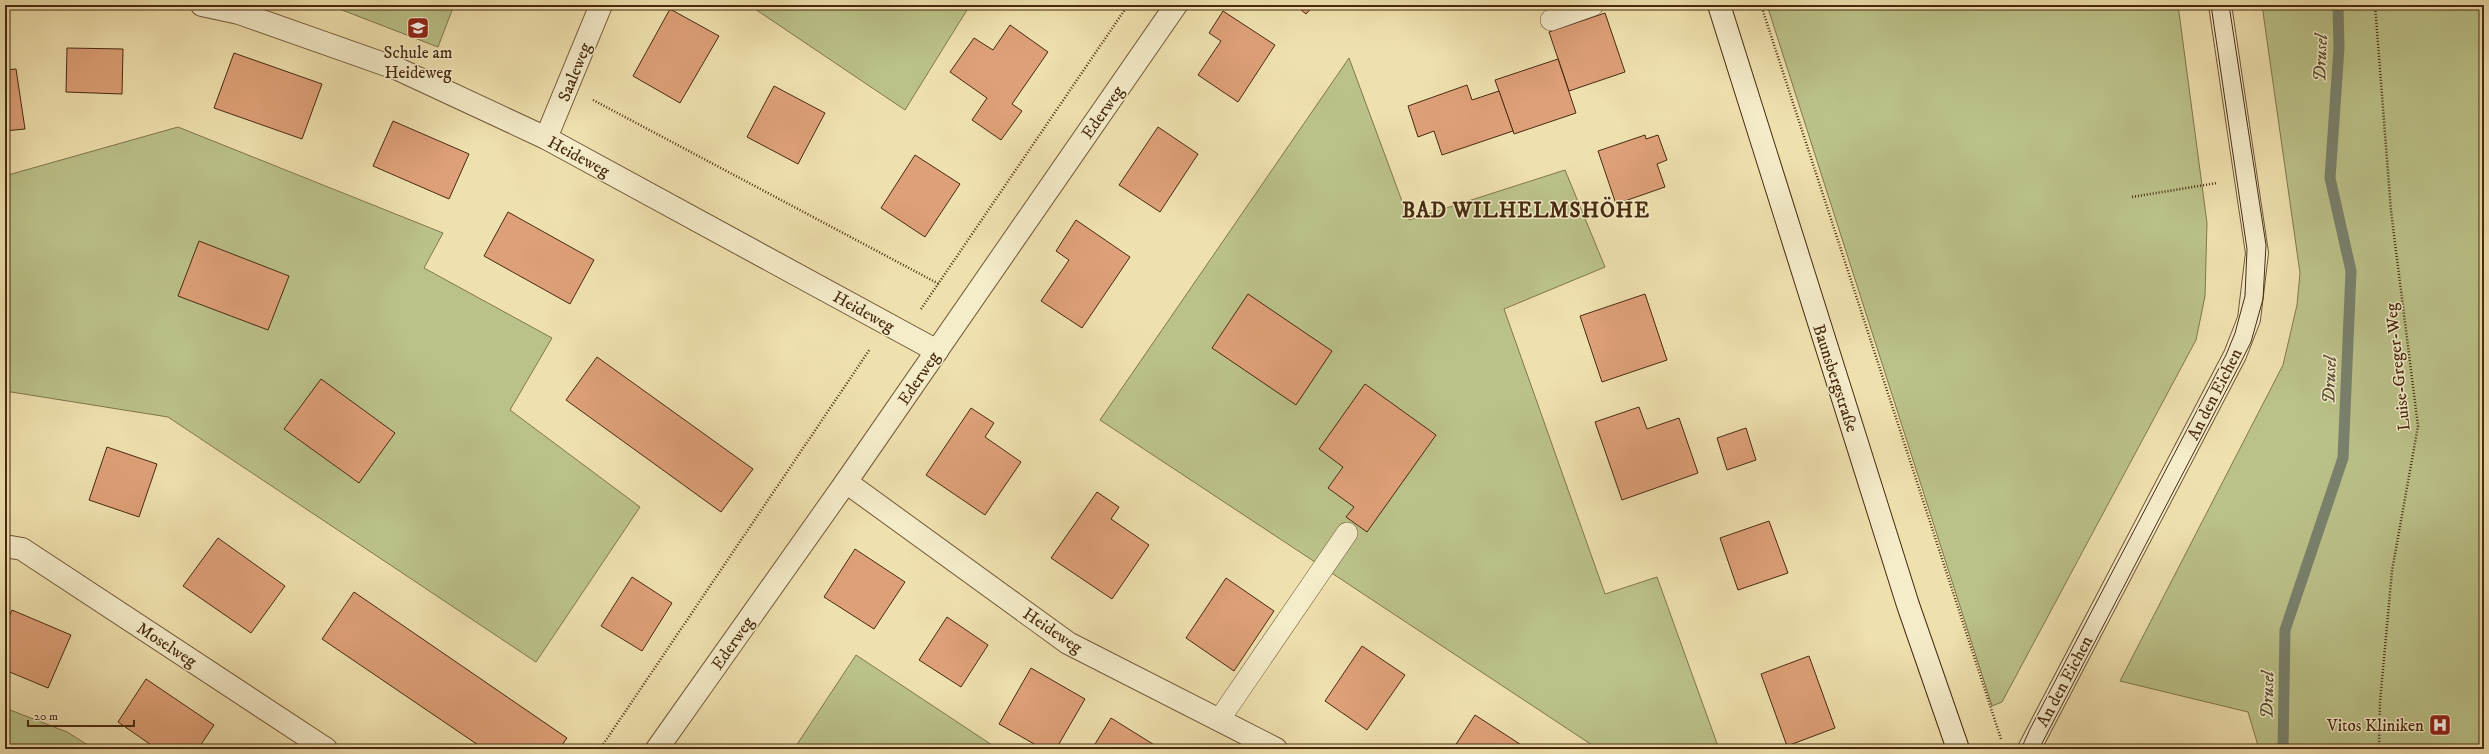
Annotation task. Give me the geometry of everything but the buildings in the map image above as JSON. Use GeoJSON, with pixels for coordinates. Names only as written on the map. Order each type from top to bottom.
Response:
{"type":"FeatureCollection","features":[{"type":"Feature","properties":{"kind":"street","name":"Heideweg"},"geometry":{"type":"LineString","coordinates":[[202,5],[239,13],[398,69],[546,138],[937,351]]}},
{"type":"Feature","properties":{"kind":"street","name":"Saaleweg"},"geometry":{"type":"LineString","coordinates":[[546,138],[601,5]]}},
{"type":"Feature","properties":{"kind":"street","name":"Ederweg"},"geometry":{"type":"LineString","coordinates":[[657,749],[846,482],[1176,5]]}},
{"type":"Feature","properties":{"kind":"street","name":"Baunsbergstraße"},"geometry":{"type":"LineString","coordinates":[[1719,5],[1908,605],[1958,749]]}},
{"type":"Feature","properties":{"kind":"street","name":"An den Eichen"},"geometry":{"type":"LineString","coordinates":[[2029,749],[2236,355],[2249,319],[2257,254],[2220,5]]}},
{"type":"Feature","properties":{"kind":"street","name":"Heideweg"},"geometry":{"type":"LineString","coordinates":[[846,482],[1068,643],[1276,749]]}},
{"type":"Feature","properties":{"kind":"street","name":"Moselweg"},"geometry":{"type":"LineString","coordinates":[[5,546],[22,549],[326,749]]}},
{"type":"Feature","properties":{"kind":"lane"},"geometry":{"type":"LineString","coordinates":[[1551,20],[1593,5]]}},
{"type":"Feature","properties":{"kind":"lane"},"geometry":{"type":"LineString","coordinates":[[1219,720],[1347,533]]}},
{"type":"Feature","properties":{"kind":"path"},"geometry":{"type":"LineString","coordinates":[[600,749],[896,328],[939,284],[1128,5]]}},
{"type":"Feature","properties":{"kind":"path"},"geometry":{"type":"LineString","coordinates":[[1761,5],[2001,741]]}},
{"type":"Feature","properties":{"kind":"path","name":"Luise-Greger-Weg"},"geometry":{"type":"LineString","coordinates":[[2375,5],[2391,211],[2418,426],[2392,571],[2380,702],[2379,749]]}},
{"type":"Feature","properties":{"kind":"path"},"geometry":{"type":"LineString","coordinates":[[568,86],[939,284]]}},
{"type":"Feature","properties":{"kind":"path"},"geometry":{"type":"LineString","coordinates":[[2132,197],[2245,178]]}},
{"type":"Feature","properties":{"kind":"green space","name":"Schule am Heideweg"},"geometry":{"type":"Polygon","coordinates":[[[329,5],[454,5],[438,47],[329,5]]]}},
{"type":"Feature","properties":{"kind":"green space"},"geometry":{"type":"Polygon","coordinates":[[[749,5],[970,5],[905,110],[749,5]]]}},
{"type":"Feature","properties":{"kind":"green space"},"geometry":{"type":"Polygon","coordinates":[[[1767,5],[2178,5],[2207,223],[2205,296],[2196,340],[2002,702],[1992,706],[1767,5]]]}},
{"type":"Feature","properties":{"kind":"green space"},"geometry":{"type":"Polygon","coordinates":[[[2262,5],[2484,5],[2484,749],[2259,749],[2248,712],[2120,681],[2283,365],[2297,305],[2300,273],[2262,5]]]}},
{"type":"Feature","properties":{"kind":"green space"},"geometry":{"type":"Polygon","coordinates":[[[1349,58],[1409,220],[1565,170],[1605,267],[1504,309],[1605,594],[1657,577],[1719,749],[1598,749],[1100,420],[1349,58]]]}},
{"type":"Feature","properties":{"kind":"green space"},"geometry":{"type":"Polygon","coordinates":[[[178,127],[443,233],[424,268],[552,338],[510,410],[640,507],[536,662],[168,417],[5,391],[5,204],[8,175],[178,127]]]}},
{"type":"Feature","properties":{"kind":"green space"},"geometry":{"type":"Polygon","coordinates":[[[856,655],[998,749],[794,749],[856,655]]]}},
{"type":"Feature","properties":{"kind":"green space"},"geometry":{"type":"Polygon","coordinates":[[[5,708],[67,732],[94,749],[5,749],[5,708]]]}},
{"type":"Feature","properties":{"kind":"waterway","name":"Drusel"},"geometry":{"type":"LineString","coordinates":[[2283,749],[2285,630],[2343,458],[2351,271],[2330,178],[2339,48],[2338,5]]}},
{"type":"Feature","properties":{"kind":"tram line"},"geometry":{"type":"LineString","coordinates":[[2021,749],[2030,729],[2226,355],[2235,333],[2245,296],[2247,249],[2211,5]]}},
{"type":"Feature","properties":{"kind":"tram line"},"geometry":{"type":"LineString","coordinates":[[2039,749],[2251,342],[2263,299],[2266,245],[2229,5]]}},
{"type":"Feature","properties":{"kind":"place","name":"Schule am Heideweg"},"geometry":{"type":"Point","coordinates":[418,28]}},
{"type":"Feature","properties":{"kind":"place","name":"Vitos Kliniken"},"geometry":{"type":"Point","coordinates":[2440,725]}},
{"type":"Feature","properties":{"kind":"district","name":"BAD WILHELMSHÖHE"},"geometry":{"type":"Point","coordinates":[1526,210]}}]}
